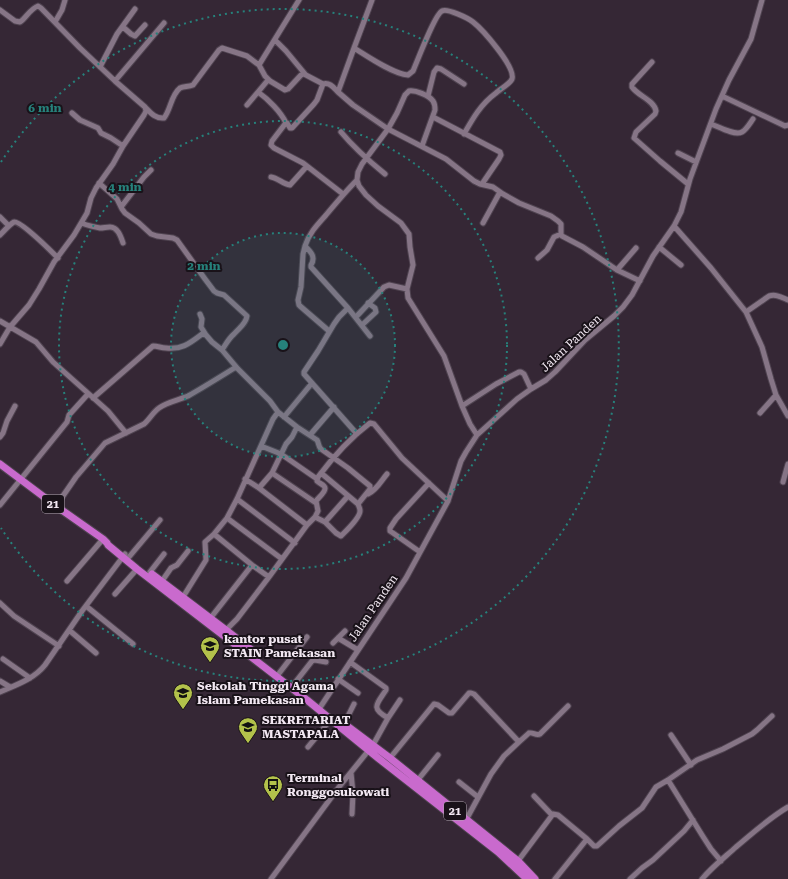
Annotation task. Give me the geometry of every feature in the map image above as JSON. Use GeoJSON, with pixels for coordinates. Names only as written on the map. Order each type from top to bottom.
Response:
{"type":"FeatureCollection","features":[{"type":"Feature","properties":{"kind":"highway","name":"21"},"geometry":{"type":"LineString","coordinates":[[0,464],[56,506],[183,596],[208,620]]}},
{"type":"Feature","properties":{"kind":"highway","name":"21"},"geometry":{"type":"LineString","coordinates":[[126,556],[137,569],[247,649],[320,708],[344,724],[498,852],[527,879]]}},
{"type":"Feature","properties":{"kind":"highway","name":"21"},"geometry":{"type":"LineString","coordinates":[[279,675],[294,684],[330,719],[371,748],[390,758],[518,862],[535,879]]}},
{"type":"Feature","properties":{"kind":"street"},"geometry":{"type":"LineString","coordinates":[[55,22],[62,10],[65,0]]}},
{"type":"Feature","properties":{"kind":"street"},"geometry":{"type":"LineString","coordinates":[[259,65],[299,0]]}},
{"type":"Feature","properties":{"kind":"street"},"geometry":{"type":"LineString","coordinates":[[338,92],[372,0]]}},
{"type":"Feature","properties":{"kind":"street","name":"Jalan Panden"},"geometry":{"type":"LineString","coordinates":[[320,708],[406,578],[448,501],[461,461],[477,435],[517,399],[556,372],[585,340],[614,316],[629,301],[659,247],[674,226],[681,212],[688,184],[722,96],[752,39],[762,0]]}},
{"type":"Feature","properties":{"kind":"street"},"geometry":{"type":"LineString","coordinates":[[0,10],[20,22],[34,7],[40,7],[115,81],[155,116],[161,118],[164,118],[177,91],[183,87],[192,85],[221,49],[227,49],[252,59],[259,65],[268,80],[287,90],[301,75],[305,74]]}},
{"type":"Feature","properties":{"kind":"street"},"geometry":{"type":"LineString","coordinates":[[100,67],[115,38],[135,9]]}},
{"type":"Feature","properties":{"kind":"street"},"geometry":{"type":"LineString","coordinates":[[354,48],[390,69],[404,75],[408,75],[414,68],[440,11],[448,11],[473,22],[507,62],[512,76],[510,82],[489,98],[476,113],[464,134]]}},
{"type":"Feature","properties":{"kind":"street"},"geometry":{"type":"LineString","coordinates":[[115,81],[164,23]]}},
{"type":"Feature","properties":{"kind":"street"},"geometry":{"type":"LineString","coordinates":[[123,27],[135,36],[145,24]]}},
{"type":"Feature","properties":{"kind":"street"},"geometry":{"type":"LineString","coordinates":[[275,40],[305,74],[323,84],[330,85],[353,105],[388,129],[446,159],[474,181],[493,187],[519,203],[557,219],[561,224],[562,236],[583,247],[617,270],[640,281]]}},
{"type":"Feature","properties":{"kind":"street"},"geometry":{"type":"LineString","coordinates":[[652,62],[632,84],[632,87],[655,107],[656,111],[655,114],[636,132],[634,138],[688,184]]}},
{"type":"Feature","properties":{"kind":"street"},"geometry":{"type":"LineString","coordinates":[[428,96],[434,72],[437,68],[464,84]]}},
{"type":"Feature","properties":{"kind":"street"},"geometry":{"type":"LineString","coordinates":[[247,105],[268,80]]}},
{"type":"Feature","properties":{"kind":"street"},"geometry":{"type":"LineString","coordinates":[[258,92],[271,103],[291,129],[316,102],[323,84]]}},
{"type":"Feature","properties":{"kind":"street"},"geometry":{"type":"LineString","coordinates":[[422,146],[435,110],[434,103],[428,96],[409,90],[405,94],[388,129],[360,167],[357,180],[359,186],[366,195],[400,223],[409,234],[413,265],[407,289],[409,300],[444,356],[462,406],[477,435]]}},
{"type":"Feature","properties":{"kind":"street"},"geometry":{"type":"LineString","coordinates":[[722,96],[785,126],[788,125]]}},
{"type":"Feature","properties":{"kind":"street"},"geometry":{"type":"LineString","coordinates":[[0,344],[10,327],[29,305],[74,235],[87,212],[94,191],[144,115],[146,111],[145,107]]}},
{"type":"Feature","properties":{"kind":"street"},"geometry":{"type":"LineString","coordinates":[[72,113],[80,120],[98,128],[101,133],[123,146]]}},
{"type":"Feature","properties":{"kind":"street"},"geometry":{"type":"LineString","coordinates":[[432,117],[498,151],[501,154],[500,159],[482,184]]}},
{"type":"Feature","properties":{"kind":"street"},"geometry":{"type":"LineString","coordinates":[[711,124],[734,133],[739,133],[743,132],[753,119]]}},
{"type":"Feature","properties":{"kind":"street"},"geometry":{"type":"LineString","coordinates":[[286,123],[272,141],[271,146],[307,166],[343,194]]}},
{"type":"Feature","properties":{"kind":"street"},"geometry":{"type":"LineString","coordinates":[[341,132],[352,146],[385,174]]}},
{"type":"Feature","properties":{"kind":"street"},"geometry":{"type":"LineString","coordinates":[[678,153],[696,162]]}},
{"type":"Feature","properties":{"kind":"street"},"geometry":{"type":"LineString","coordinates":[[271,177],[290,185],[307,166]]}},
{"type":"Feature","properties":{"kind":"street"},"geometry":{"type":"LineString","coordinates":[[121,206],[151,170]]}},
{"type":"Feature","properties":{"kind":"street"},"geometry":{"type":"LineString","coordinates":[[329,331],[298,303],[302,283],[303,254],[312,232],[343,194],[357,180]]}},
{"type":"Feature","properties":{"kind":"street"},"geometry":{"type":"LineString","coordinates":[[99,183],[117,198],[125,213],[151,234],[177,240],[214,291],[224,295],[248,316],[246,321],[239,330],[234,333],[222,350]]}},
{"type":"Feature","properties":{"kind":"street"},"geometry":{"type":"LineString","coordinates":[[483,223],[500,192]]}},
{"type":"Feature","properties":{"kind":"street"},"geometry":{"type":"LineString","coordinates":[[0,217],[10,226]]}},
{"type":"Feature","properties":{"kind":"street"},"geometry":{"type":"LineString","coordinates":[[0,235],[13,222],[17,222],[58,258]]}},
{"type":"Feature","properties":{"kind":"street"},"geometry":{"type":"LineString","coordinates":[[81,223],[101,228],[113,227],[120,235],[123,243]]}},
{"type":"Feature","properties":{"kind":"street"},"geometry":{"type":"LineString","coordinates":[[674,226],[711,268],[746,312],[762,347],[776,395],[788,416]]}},
{"type":"Feature","properties":{"kind":"street"},"geometry":{"type":"LineString","coordinates":[[538,258],[547,250],[554,237],[561,234]]}},
{"type":"Feature","properties":{"kind":"street"},"geometry":{"type":"LineString","coordinates":[[305,246],[313,258],[311,267],[356,317],[370,336]]}},
{"type":"Feature","properties":{"kind":"street"},"geometry":{"type":"LineString","coordinates":[[659,247],[681,265]]}},
{"type":"Feature","properties":{"kind":"street"},"geometry":{"type":"LineString","coordinates":[[617,270],[636,248]]}},
{"type":"Feature","properties":{"kind":"street"},"geometry":{"type":"LineString","coordinates":[[356,317],[386,286],[407,289]]}},
{"type":"Feature","properties":{"kind":"street"},"geometry":{"type":"LineString","coordinates":[[746,312],[769,296],[778,296],[788,300]]}},
{"type":"Feature","properties":{"kind":"street"},"geometry":{"type":"LineString","coordinates":[[362,326],[376,312],[375,308],[368,303]]}},
{"type":"Feature","properties":{"kind":"street"},"geometry":{"type":"LineString","coordinates":[[348,308],[339,317],[329,331],[304,374],[357,434]]}},
{"type":"Feature","properties":{"kind":"street"},"geometry":{"type":"LineString","coordinates":[[200,314],[202,319],[201,327],[206,335],[270,401],[278,412],[318,442],[319,448],[348,468],[370,486],[370,489],[358,504]]}},
{"type":"Feature","properties":{"kind":"street"},"geometry":{"type":"LineString","coordinates":[[0,322],[36,342],[53,362],[108,411],[126,433]]}},
{"type":"Feature","properties":{"kind":"street"},"geometry":{"type":"LineString","coordinates":[[93,398],[153,346],[175,348],[187,345],[202,334],[206,335]]}},
{"type":"Feature","properties":{"kind":"street"},"geometry":{"type":"LineString","coordinates":[[56,506],[76,477],[105,443],[147,422],[159,408],[192,394],[236,366]]}},
{"type":"Feature","properties":{"kind":"street"},"geometry":{"type":"LineString","coordinates":[[462,406],[518,372],[524,374],[531,389]]}},
{"type":"Feature","properties":{"kind":"street"},"geometry":{"type":"LineString","coordinates":[[284,418],[312,383]]}},
{"type":"Feature","properties":{"kind":"street"},"geometry":{"type":"LineString","coordinates":[[0,505],[67,422],[68,415],[88,394]]}},
{"type":"Feature","properties":{"kind":"street"},"geometry":{"type":"LineString","coordinates":[[760,414],[776,395]]}},
{"type":"Feature","properties":{"kind":"street"},"geometry":{"type":"LineString","coordinates":[[0,437],[15,406]]}},
{"type":"Feature","properties":{"kind":"street"},"geometry":{"type":"LineString","coordinates":[[310,435],[334,407]]}},
{"type":"Feature","properties":{"kind":"street"},"geometry":{"type":"LineString","coordinates":[[183,596],[206,560],[205,542],[214,534],[227,518],[273,419],[278,412]]}},
{"type":"Feature","properties":{"kind":"street"},"geometry":{"type":"LineString","coordinates":[[317,479],[333,457],[369,423],[373,423],[402,458],[448,501]]}},
{"type":"Feature","properties":{"kind":"street"},"geometry":{"type":"LineString","coordinates":[[259,488],[272,473],[297,427]]}},
{"type":"Feature","properties":{"kind":"street"},"geometry":{"type":"LineString","coordinates":[[261,446],[281,454],[317,479],[317,481],[324,486],[325,488],[316,500],[316,503]]}},
{"type":"Feature","properties":{"kind":"street"},"geometry":{"type":"LineString","coordinates":[[783,482],[788,464]]}},
{"type":"Feature","properties":{"kind":"street"},"geometry":{"type":"LineString","coordinates":[[224,632],[237,619],[307,525],[315,517],[318,509],[316,503],[272,473]]}},
{"type":"Feature","properties":{"kind":"street"},"geometry":{"type":"LineString","coordinates":[[315,517],[326,522],[336,533],[341,536],[359,514],[360,510],[358,504],[321,473]]}},
{"type":"Feature","properties":{"kind":"street"},"geometry":{"type":"LineString","coordinates":[[366,495],[372,492],[387,474]]}},
{"type":"Feature","properties":{"kind":"street"},"geometry":{"type":"LineString","coordinates":[[245,479],[307,525]]}},
{"type":"Feature","properties":{"kind":"street"},"geometry":{"type":"LineString","coordinates":[[420,552],[391,532],[390,528],[396,518],[429,483]]}},
{"type":"Feature","properties":{"kind":"street"},"geometry":{"type":"LineString","coordinates":[[326,522],[348,496]]}},
{"type":"Feature","properties":{"kind":"street"},"geometry":{"type":"LineString","coordinates":[[237,499],[294,542]]}},
{"type":"Feature","properties":{"kind":"street"},"geometry":{"type":"LineString","coordinates":[[227,518],[282,559]]}},
{"type":"Feature","properties":{"kind":"street"},"geometry":{"type":"LineString","coordinates":[[0,692],[30,678],[41,670],[86,606],[126,556],[160,520]]}},
{"type":"Feature","properties":{"kind":"street"},"geometry":{"type":"LineString","coordinates":[[214,534],[269,577]]}},
{"type":"Feature","properties":{"kind":"street"},"geometry":{"type":"LineString","coordinates":[[67,581],[105,541]]}},
{"type":"Feature","properties":{"kind":"street"},"geometry":{"type":"LineString","coordinates":[[162,581],[171,568],[177,565],[188,550]]}},
{"type":"Feature","properties":{"kind":"street"},"geometry":{"type":"LineString","coordinates":[[150,572],[164,554]]}},
{"type":"Feature","properties":{"kind":"street"},"geometry":{"type":"LineString","coordinates":[[208,620],[252,565]]}},
{"type":"Feature","properties":{"kind":"street"},"geometry":{"type":"LineString","coordinates":[[115,594],[137,569]]}},
{"type":"Feature","properties":{"kind":"street"},"geometry":{"type":"LineString","coordinates":[[0,603],[14,616],[59,646]]}},
{"type":"Feature","properties":{"kind":"street"},"geometry":{"type":"LineString","coordinates":[[86,606],[133,644]]}},
{"type":"Feature","properties":{"kind":"street"},"geometry":{"type":"LineString","coordinates":[[69,630],[96,653]]}},
{"type":"Feature","properties":{"kind":"street"},"geometry":{"type":"LineString","coordinates":[[333,643],[345,631]]}},
{"type":"Feature","properties":{"kind":"street"},"geometry":{"type":"LineString","coordinates":[[279,675],[307,637]]}},
{"type":"Feature","properties":{"kind":"street"},"geometry":{"type":"LineString","coordinates":[[338,638],[358,650]]}},
{"type":"Feature","properties":{"kind":"street"},"geometry":{"type":"LineString","coordinates":[[3,659],[30,678]]}},
{"type":"Feature","properties":{"kind":"street"},"geometry":{"type":"LineString","coordinates":[[294,684],[312,661],[315,660],[326,662]]}},
{"type":"Feature","properties":{"kind":"street"},"geometry":{"type":"LineString","coordinates":[[350,662],[386,688],[377,708],[378,712],[388,718]]}},
{"type":"Feature","properties":{"kind":"street"},"geometry":{"type":"LineString","coordinates":[[338,679],[358,693]]}},
{"type":"Feature","properties":{"kind":"street"},"geometry":{"type":"LineString","coordinates":[[0,681],[10,688]]}},
{"type":"Feature","properties":{"kind":"street"},"geometry":{"type":"LineString","coordinates":[[390,758],[434,704],[449,713],[452,713],[469,693],[474,694],[519,742]]}},
{"type":"Feature","properties":{"kind":"street"},"geometry":{"type":"LineString","coordinates":[[271,879],[306,830],[371,748],[400,700]]}},
{"type":"Feature","properties":{"kind":"street"},"geometry":{"type":"LineString","coordinates":[[344,724],[354,704]]}},
{"type":"Feature","properties":{"kind":"street"},"geometry":{"type":"LineString","coordinates":[[466,820],[498,764],[529,733],[536,735],[540,734],[568,706]]}},
{"type":"Feature","properties":{"kind":"street"},"geometry":{"type":"LineString","coordinates":[[534,796],[552,815],[558,815],[594,846],[597,846],[642,808],[656,787],[700,758],[723,749],[752,734],[772,716]]}},
{"type":"Feature","properties":{"kind":"street"},"geometry":{"type":"LineString","coordinates":[[308,747],[330,719]]}},
{"type":"Feature","properties":{"kind":"street"},"geometry":{"type":"LineString","coordinates":[[671,735],[691,765]]}},
{"type":"Feature","properties":{"kind":"street"},"geometry":{"type":"LineString","coordinates":[[417,781],[438,755]]}},
{"type":"Feature","properties":{"kind":"street"},"geometry":{"type":"LineString","coordinates":[[351,772],[353,793],[352,814]]}},
{"type":"Feature","properties":{"kind":"street"},"geometry":{"type":"LineString","coordinates":[[668,780],[711,849],[721,861]]}},
{"type":"Feature","properties":{"kind":"street"},"geometry":{"type":"LineString","coordinates":[[459,782],[478,797]]}},
{"type":"Feature","properties":{"kind":"street"},"geometry":{"type":"LineString","coordinates":[[702,879],[767,821],[788,806]]}},
{"type":"Feature","properties":{"kind":"street"},"geometry":{"type":"LineString","coordinates":[[518,862],[552,815]]}},
{"type":"Feature","properties":{"kind":"street"},"geometry":{"type":"LineString","coordinates":[[630,879],[684,831],[693,820]]}},
{"type":"Feature","properties":{"kind":"street"},"geometry":{"type":"LineString","coordinates":[[555,879],[587,839]]}},
{"type":"Feature","properties":{"kind":"place","name":"kantor pusat STAIN Pamekasan"},"geometry":{"type":"Point","coordinates":[210,663]}},
{"type":"Feature","properties":{"kind":"place","name":"Sekolah Tinggi Agama Islam Pamekasan"},"geometry":{"type":"Point","coordinates":[183,710]}},
{"type":"Feature","properties":{"kind":"place","name":"SEKRETARIAT MASTAPALA"},"geometry":{"type":"Point","coordinates":[248,744]}},
{"type":"Feature","properties":{"kind":"place","name":"Terminal Ronggosukowati"},"geometry":{"type":"Point","coordinates":[273,802]}}]}
